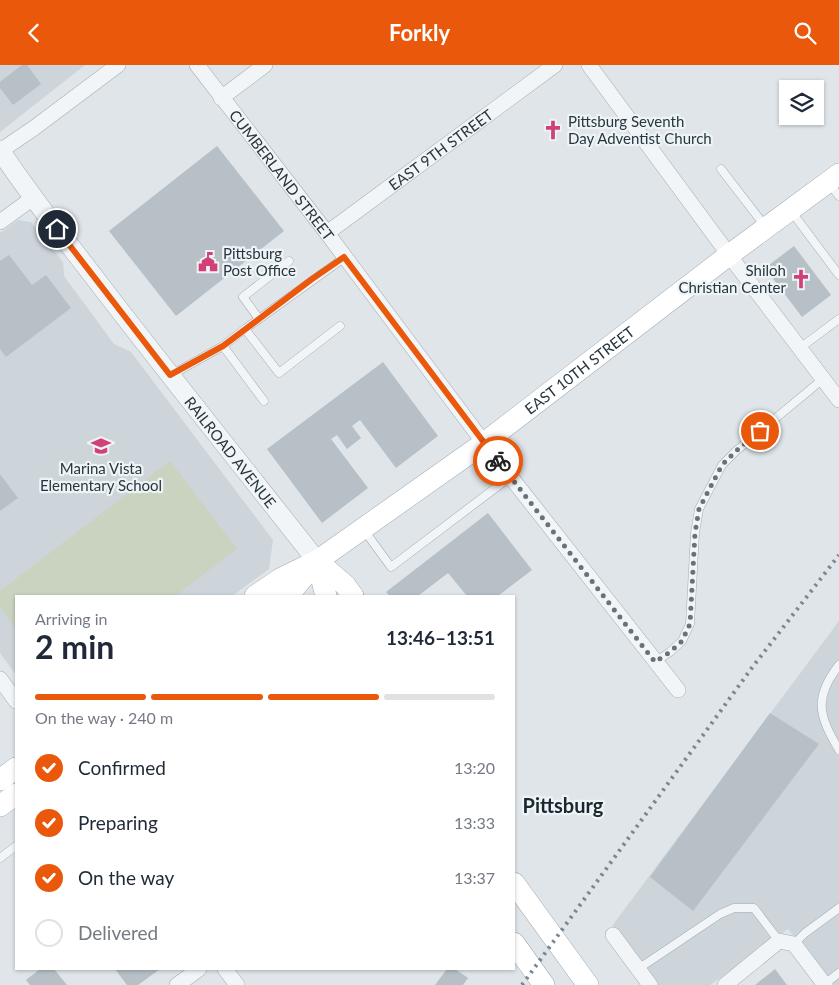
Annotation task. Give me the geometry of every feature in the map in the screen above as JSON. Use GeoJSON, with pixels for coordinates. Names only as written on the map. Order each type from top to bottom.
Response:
{"type":"FeatureCollection","features":[{"type":"Feature","properties":{"kind":"main road","name":"EAST 10TH STREET"},"geometry":{"type":"LineString","coordinates":[[256,595],[280,579],[317,561],[484,443],[729,255],[790,210],[835,184]]}},
{"type":"Feature","properties":{"kind":"main road","name":"EAST 10TH STREET"},"geometry":{"type":"LineString","coordinates":[[286,595],[317,561]]}},
{"type":"Feature","properties":{"kind":"main road","name":"RAILROAD AVENUE"},"geometry":{"type":"LineString","coordinates":[[317,561],[326,595]]}},
{"type":"Feature","properties":{"kind":"main road","name":"RAILROAD AVENUE"},"geometry":{"type":"LineString","coordinates":[[317,561],[345,585],[352,595]]}},
{"type":"Feature","properties":{"kind":"main road"},"geometry":{"type":"LineString","coordinates":[[0,781],[15,769]]}},
{"type":"Feature","properties":{"kind":"main road"},"geometry":{"type":"LineString","coordinates":[[0,806],[15,795]]}},
{"type":"Feature","properties":{"kind":"main road"},"geometry":{"type":"LineString","coordinates":[[515,884],[588,985]]}},
{"type":"Feature","properties":{"kind":"main road"},"geometry":{"type":"LineString","coordinates":[[515,944],[544,985]]}},
{"type":"Feature","properties":{"kind":"street"},"geometry":{"type":"LineString","coordinates":[[0,151],[34,129],[118,65]]}},
{"type":"Feature","properties":{"kind":"street","name":"CUMBERLAND STREET"},"geometry":{"type":"LineString","coordinates":[[197,65],[510,477],[678,690]]}},
{"type":"Feature","properties":{"kind":"street"},"geometry":{"type":"LineString","coordinates":[[221,98],[265,65]]}},
{"type":"Feature","properties":{"kind":"street","name":"EAST 9TH STREET"},"geometry":{"type":"LineString","coordinates":[[326,233],[555,65]]}},
{"type":"Feature","properties":{"kind":"street"},"geometry":{"type":"LineString","coordinates":[[589,65],[839,400]]}},
{"type":"Feature","properties":{"kind":"street","name":"RAILROAD AVENUE"},"geometry":{"type":"LineString","coordinates":[[0,151],[33,198],[317,561]]}},
{"type":"Feature","properties":{"kind":"street"},"geometry":{"type":"LineString","coordinates":[[0,222],[33,198]]}},
{"type":"Feature","properties":{"kind":"street"},"geometry":{"type":"LineString","coordinates":[[2,684],[15,700]]}},
{"type":"Feature","properties":{"kind":"street"},"geometry":{"type":"LineString","coordinates":[[613,935],[650,985]]}},
{"type":"Feature","properties":{"kind":"street"},"geometry":{"type":"LineString","coordinates":[[724,985],[779,941],[794,944],[825,985]]}},
{"type":"Feature","properties":{"kind":"street"},"geometry":{"type":"LineString","coordinates":[[177,985],[198,970]]}},
{"type":"Feature","properties":{"kind":"street"},"geometry":{"type":"LineString","coordinates":[[226,970],[237,985]]}},
{"type":"Feature","properties":{"kind":"lane"},"geometry":{"type":"LineString","coordinates":[[721,169],[766,228]]}},
{"type":"Feature","properties":{"kind":"lane"},"geometry":{"type":"LineString","coordinates":[[790,210],[839,275]]}},
{"type":"Feature","properties":{"kind":"lane"},"geometry":{"type":"LineString","coordinates":[[170,375],[223,346],[344,257]]}},
{"type":"Feature","properties":{"kind":"lane"},"geometry":{"type":"LineString","coordinates":[[259,319],[242,297],[289,261]]}},
{"type":"Feature","properties":{"kind":"lane"},"geometry":{"type":"LineString","coordinates":[[800,348],[839,319]]}},
{"type":"Feature","properties":{"kind":"lane"},"geometry":{"type":"LineString","coordinates":[[245,329],[278,373],[340,326]]}},
{"type":"Feature","properties":{"kind":"lane"},"geometry":{"type":"LineString","coordinates":[[223,346],[264,401]]}},
{"type":"Feature","properties":{"kind":"lane"},"geometry":{"type":"LineString","coordinates":[[655,662],[682,641],[690,624],[695,533],[699,509],[722,465],[736,451],[823,379]]}},
{"type":"Feature","properties":{"kind":"lane"},"geometry":{"type":"LineString","coordinates":[[362,529],[391,567],[510,477]]}},
{"type":"Feature","properties":{"kind":"lane"},"geometry":{"type":"LineString","coordinates":[[839,665],[825,688],[820,702],[823,717],[839,750]]}},
{"type":"Feature","properties":{"kind":"lane"},"geometry":{"type":"LineString","coordinates":[[0,858],[15,847]]}},
{"type":"Feature","properties":{"kind":"lane"},"geometry":{"type":"LineString","coordinates":[[638,969],[704,924],[734,908],[754,908],[779,941]]}},
{"type":"Feature","properties":{"kind":"lane"},"geometry":{"type":"LineString","coordinates":[[794,944],[805,933],[839,908]]}},
{"type":"Feature","properties":{"kind":"lane"},"geometry":{"type":"LineString","coordinates":[[825,985],[839,973]]}},
{"type":"Feature","properties":{"kind":"shaded area"},"geometry":{"type":"Polygon","coordinates":[[[0,65],[85,65],[0,132],[0,65]]]}},
{"type":"Feature","properties":{"kind":"shaded area","name":"Marina Vista Elementary School"},"geometry":{"type":"Polygon","coordinates":[[[18,220],[31,222],[63,262],[64,276],[114,344],[131,352],[273,540],[269,569],[233,595],[15,595],[15,674],[0,653],[0,233],[18,220]]]}},
{"type":"Feature","properties":{"kind":"shaded area"},"geometry":{"type":"Polygon","coordinates":[[[839,621],[839,985],[833,985],[788,929],[710,985],[657,985],[612,926],[839,621]]]}},
{"type":"Feature","properties":{"kind":"green space"},"geometry":{"type":"Polygon","coordinates":[[[170,461],[237,549],[176,595],[15,595],[15,628],[0,607],[0,591],[170,461]]]}},
{"type":"Feature","properties":{"kind":"building"},"geometry":{"type":"Polygon","coordinates":[[[22,65],[27,65],[41,84],[13,105],[0,88],[0,82],[22,65]]]}},
{"type":"Feature","properties":{"kind":"building"},"geometry":{"type":"Polygon","coordinates":[[[217,146],[284,231],[176,316],[109,231],[217,146]]]}},
{"type":"Feature","properties":{"kind":"building"},"geometry":{"type":"Polygon","coordinates":[[[794,246],[831,295],[802,317],[765,268],[794,246]]]}},
{"type":"Feature","properties":{"kind":"building"},"geometry":{"type":"Polygon","coordinates":[[[9,255],[32,285],[46,275],[71,308],[6,357],[0,349],[0,261],[9,255]]]}},
{"type":"Feature","properties":{"kind":"building"},"geometry":{"type":"Polygon","coordinates":[[[383,362],[438,436],[396,468],[360,420],[352,426],[361,438],[347,449],[337,435],[331,439],[368,488],[322,523],[267,449],[383,362]]]}},
{"type":"Feature","properties":{"kind":"building"},"geometry":{"type":"Polygon","coordinates":[[[0,474],[18,498],[0,511],[0,474]]]}},
{"type":"Feature","properties":{"kind":"building"},"geometry":{"type":"Polygon","coordinates":[[[488,513],[532,570],[499,595],[466,595],[448,573],[419,595],[389,595],[386,592],[488,513]]]}},
{"type":"Feature","properties":{"kind":"building"},"geometry":{"type":"Polygon","coordinates":[[[770,713],[819,744],[693,911],[650,877],[770,713]]]}},
{"type":"Feature","properties":{"kind":"building"},"geometry":{"type":"Polygon","coordinates":[[[775,969],[787,985],[755,985],[775,969]]]}},
{"type":"Feature","properties":{"kind":"building"},"geometry":{"type":"Polygon","coordinates":[[[39,970],[55,970],[67,985],[30,985],[26,980],[39,970]]]}},
{"type":"Feature","properties":{"kind":"building"},"geometry":{"type":"Polygon","coordinates":[[[116,970],[159,970],[138,985],[127,985],[116,970]]]}},
{"type":"Feature","properties":{"kind":"building"},"geometry":{"type":"Polygon","coordinates":[[[446,970],[456,970],[468,978],[463,985],[435,985],[446,970]]]}},
{"type":"Feature","properties":{"kind":"railway"},"geometry":{"type":"LineString","coordinates":[[522,985],[751,669],[839,555]]}},
{"type":"Feature","properties":{"kind":"way so far"},"geometry":{"type":"LineString","coordinates":[[498,461],[655,662],[682,641],[690,624],[695,533],[699,509],[722,465],[760,431]]}},
{"type":"Feature","properties":{"kind":"place","name":"Pittsburg Seventh Day Adventist Church"},"geometry":{"type":"Point","coordinates":[553,130]}},
{"type":"Feature","properties":{"kind":"place","name":"Pittsburg Post Office"},"geometry":{"type":"Point","coordinates":[208,262]}},
{"type":"Feature","properties":{"kind":"place","name":"Shiloh Christian Center"},"geometry":{"type":"Point","coordinates":[801,279]}},
{"type":"Feature","properties":{"kind":"place","name":"Marina Vista Elementary School"},"geometry":{"type":"Point","coordinates":[101,446]}},
{"type":"Feature","properties":{"kind":"district","name":"Pittsburg"},"geometry":{"type":"Point","coordinates":[563,805]}},
{"type":"Feature","properties":{"kind":"route"},"geometry":{"type":"LineString","coordinates":[[57,229],[170,375],[223,346],[344,257],[498,461]]}}]}
